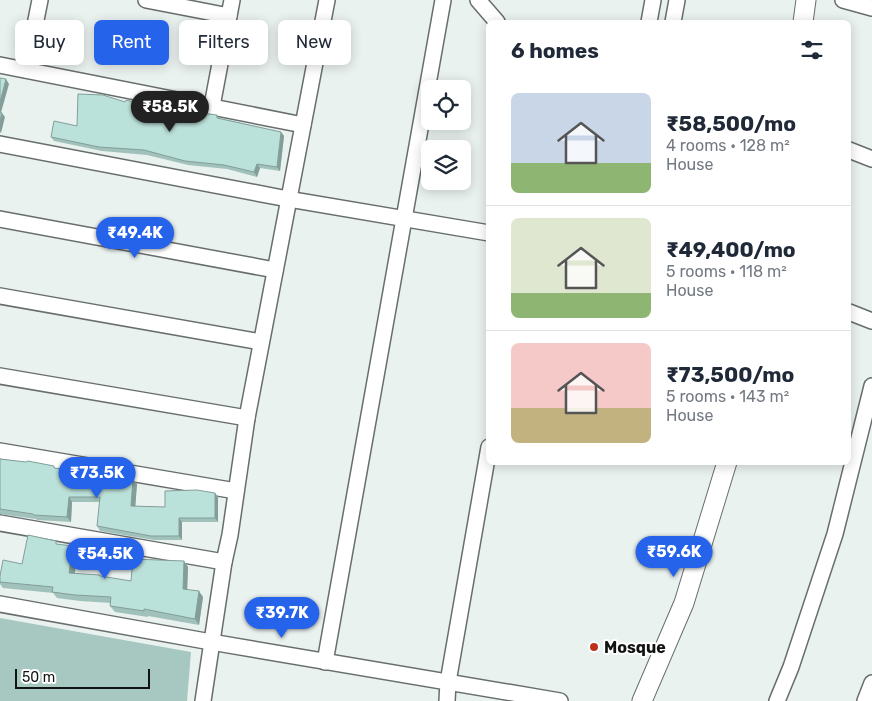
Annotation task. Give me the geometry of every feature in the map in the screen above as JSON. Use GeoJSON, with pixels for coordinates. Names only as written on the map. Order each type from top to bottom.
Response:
{"type":"FeatureCollection","features":[{"type":"Feature","properties":{"kind":"street"},"geometry":{"type":"LineString","coordinates":[[26,70],[40,0]]}},
{"type":"Feature","properties":{"kind":"street"},"geometry":{"type":"LineString","coordinates":[[146,0],[229,16]]}},
{"type":"Feature","properties":{"kind":"street"},"geometry":{"type":"LineString","coordinates":[[212,106],[232,0]]}},
{"type":"Feature","properties":{"kind":"street"},"geometry":{"type":"LineString","coordinates":[[202,701],[230,535],[246,418],[327,0]]}},
{"type":"Feature","properties":{"kind":"street"},"geometry":{"type":"LineString","coordinates":[[325,662],[443,0]]}},
{"type":"Feature","properties":{"kind":"street"},"geometry":{"type":"LineString","coordinates":[[478,0],[496,20]]}},
{"type":"Feature","properties":{"kind":"street"},"geometry":{"type":"LineString","coordinates":[[648,20],[653,0]]}},
{"type":"Feature","properties":{"kind":"street"},"geometry":{"type":"LineString","coordinates":[[673,20],[677,0]]}},
{"type":"Feature","properties":{"kind":"street"},"geometry":{"type":"LineString","coordinates":[[804,20],[806,0]]}},
{"type":"Feature","properties":{"kind":"street"},"geometry":{"type":"LineString","coordinates":[[843,0],[872,8]]}},
{"type":"Feature","properties":{"kind":"street"},"geometry":{"type":"LineString","coordinates":[[0,65],[303,125]]}},
{"type":"Feature","properties":{"kind":"street"},"geometry":{"type":"LineString","coordinates":[[0,144],[288,199],[486,232]]}},
{"type":"Feature","properties":{"kind":"street"},"geometry":{"type":"LineString","coordinates":[[851,151],[872,159]]}},
{"type":"Feature","properties":{"kind":"street"},"geometry":{"type":"LineString","coordinates":[[0,219],[275,270]]}},
{"type":"Feature","properties":{"kind":"street"},"geometry":{"type":"LineString","coordinates":[[0,296],[261,342]]}},
{"type":"Feature","properties":{"kind":"street"},"geometry":{"type":"LineString","coordinates":[[851,313],[872,321]]}},
{"type":"Feature","properties":{"kind":"street"},"geometry":{"type":"LineString","coordinates":[[0,376],[246,418]]}},
{"type":"Feature","properties":{"kind":"street"},"geometry":{"type":"LineString","coordinates":[[777,701],[791,667],[835,534],[872,386]]}},
{"type":"Feature","properties":{"kind":"street"},"geometry":{"type":"LineString","coordinates":[[0,450],[236,491]]}},
{"type":"Feature","properties":{"kind":"street"},"geometry":{"type":"LineString","coordinates":[[447,701],[448,682],[486,464]]}},
{"type":"Feature","properties":{"kind":"street"},"geometry":{"type":"LineString","coordinates":[[642,701],[684,603],[726,465]]}},
{"type":"Feature","properties":{"kind":"street"},"geometry":{"type":"LineString","coordinates":[[0,523],[224,562]]}},
{"type":"Feature","properties":{"kind":"street"},"geometry":{"type":"LineString","coordinates":[[0,604],[325,662],[560,701]]}},
{"type":"Feature","properties":{"kind":"street"},"geometry":{"type":"LineString","coordinates":[[864,701],[872,683]]}},
{"type":"Feature","properties":{"kind":"green space"},"geometry":{"type":"Polygon","coordinates":[[[0,618],[191,652],[187,701],[0,701],[0,618]]]}},
{"type":"Feature","properties":{"kind":"building"},"geometry":{"type":"Polygon","coordinates":[[[0,78],[6,79],[0,102],[0,78]]]}},
{"type":"Feature","properties":{"kind":"building"},"geometry":{"type":"Polygon","coordinates":[[[78,94],[103,95],[125,102],[126,100],[142,104],[142,102],[187,109],[186,111],[217,115],[217,118],[281,132],[277,167],[257,164],[254,172],[224,165],[185,161],[144,150],[99,147],[51,137],[54,121],[77,126],[78,94]]]}},
{"type":"Feature","properties":{"kind":"building"},"geometry":{"type":"Polygon","coordinates":[[[0,459],[28,461],[54,466],[54,468],[85,472],[85,475],[133,479],[131,506],[165,507],[165,491],[197,490],[215,493],[215,518],[179,518],[179,536],[151,536],[97,526],[100,497],[69,497],[67,517],[34,515],[0,509],[0,459]]]}},
{"type":"Feature","properties":{"kind":"building"},"geometry":{"type":"Polygon","coordinates":[[[28,535],[56,541],[56,544],[73,546],[69,573],[100,575],[131,581],[133,559],[184,561],[183,589],[199,591],[195,619],[144,609],[144,611],[110,606],[111,597],[52,592],[53,587],[0,582],[3,560],[22,564],[28,535]]]}},
{"type":"Feature","properties":{"kind":"place","name":"Mosque"},"geometry":{"type":"Point","coordinates":[594,647]}}]}
